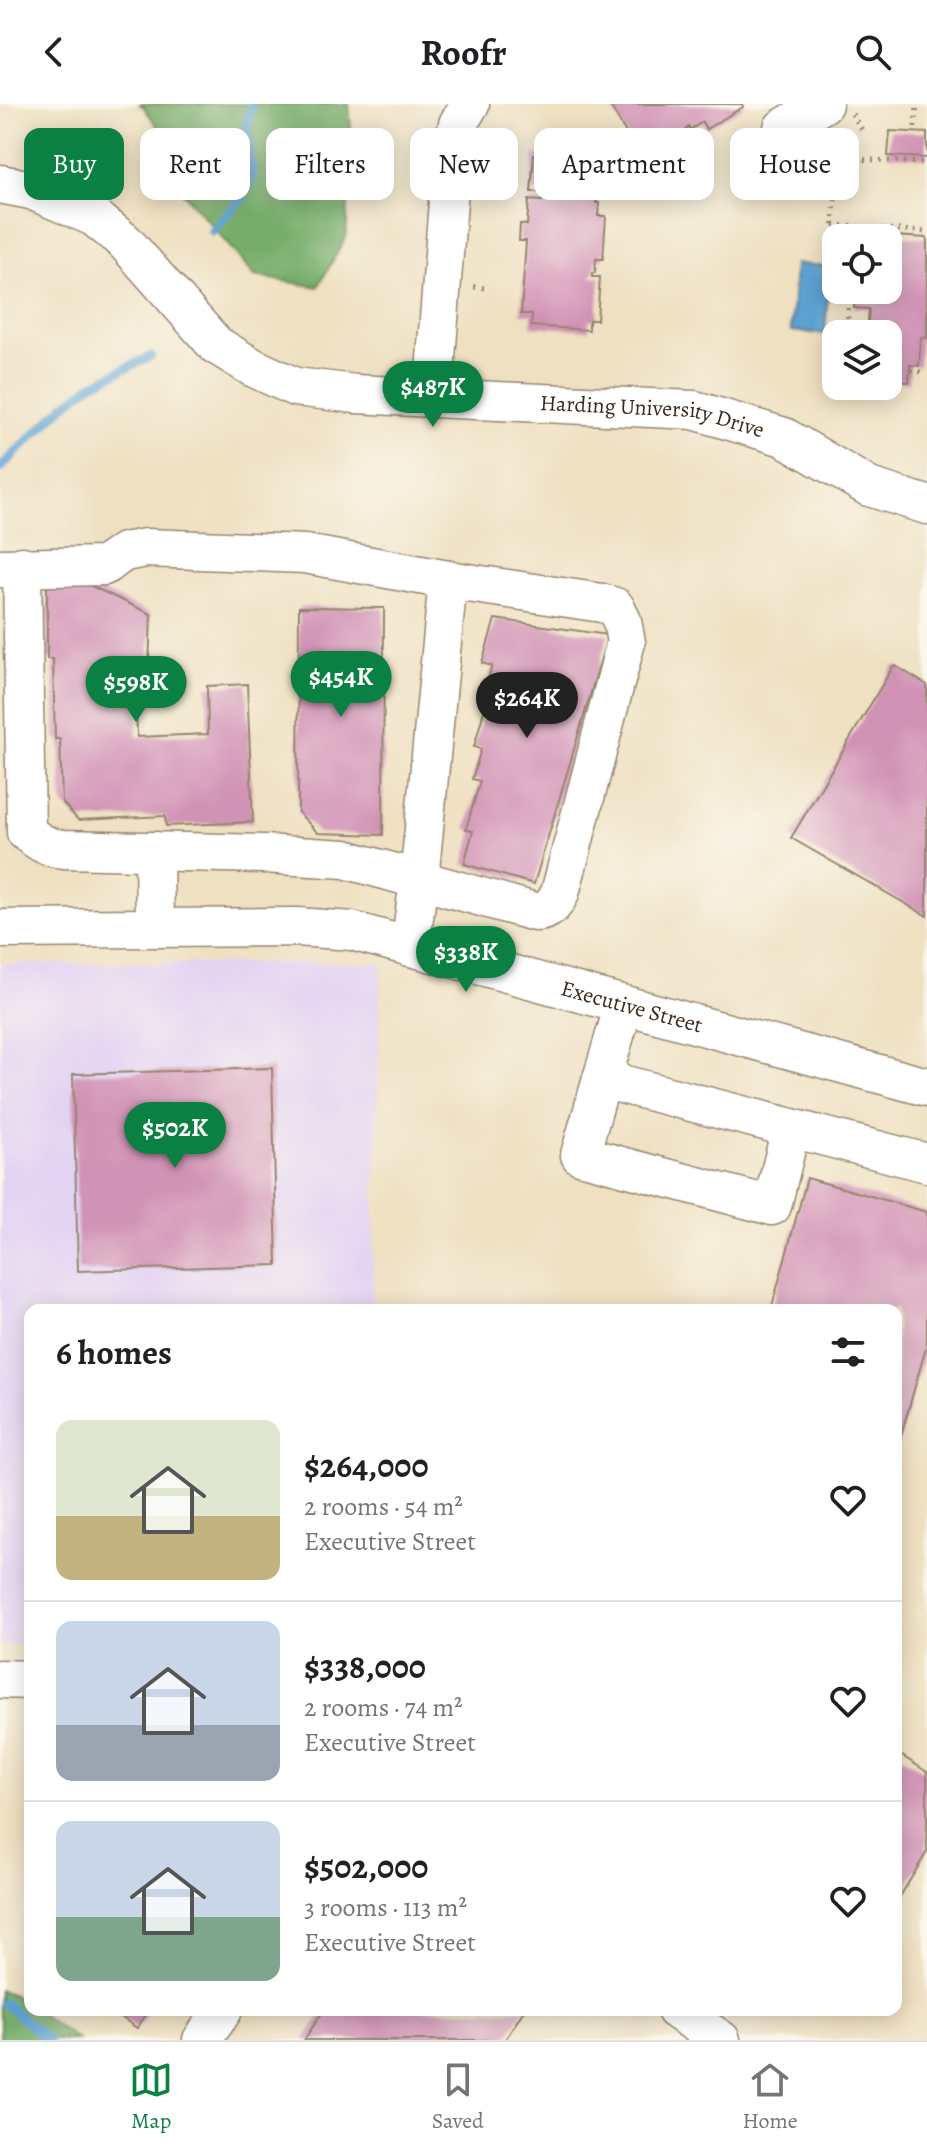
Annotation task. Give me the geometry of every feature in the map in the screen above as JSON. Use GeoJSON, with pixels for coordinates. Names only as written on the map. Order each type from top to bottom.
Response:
{"type":"FeatureCollection","features":[{"type":"Feature","properties":{"kind":"street"},"geometry":{"type":"LineString","coordinates":[[433,398],[451,162],[458,124],[470,104]]}},
{"type":"Feature","properties":{"kind":"street"},"geometry":{"type":"LineString","coordinates":[[783,128],[823,104]]}},
{"type":"Feature","properties":{"kind":"street","name":"Harding University Drive"},"geometry":{"type":"LineString","coordinates":[[0,184],[31,190],[94,217],[125,242],[216,345],[252,367],[295,387],[356,394],[694,410],[784,437],[869,487],[927,505]]}},
{"type":"Feature","properties":{"kind":"street"},"geometry":{"type":"LineString","coordinates":[[146,548],[305,554],[448,580],[602,603],[615,607],[622,621],[626,642],[560,893],[554,905],[544,912],[345,859],[49,848],[26,832],[11,567],[104,566],[124,552],[146,548]]}},
{"type":"Feature","properties":{"kind":"street"},"geometry":{"type":"LineString","coordinates":[[410,947],[448,580]]}},
{"type":"Feature","properties":{"kind":"street"},"geometry":{"type":"LineString","coordinates":[[154,851],[155,927]]}},
{"type":"Feature","properties":{"kind":"street","name":"Executive Street"},"geometry":{"type":"LineString","coordinates":[[0,929],[297,927],[352,931],[927,1087]]}},
{"type":"Feature","properties":{"kind":"street"},"geometry":{"type":"LineString","coordinates":[[624,1005],[580,1155],[772,1206],[791,1128]]}},
{"type":"Feature","properties":{"kind":"street"},"geometry":{"type":"LineString","coordinates":[[602,1079],[927,1163]]}},
{"type":"Feature","properties":{"kind":"street"},"geometry":{"type":"LineString","coordinates":[[0,1679],[24,1680]]}},
{"type":"Feature","properties":{"kind":"street"},"geometry":{"type":"LineString","coordinates":[[202,2040],[219,2016]]}},
{"type":"Feature","properties":{"kind":"street"},"geometry":{"type":"LineString","coordinates":[[685,2016],[721,2040]]}},
{"type":"Feature","properties":{"kind":"path"},"geometry":{"type":"LineString","coordinates":[[915,127],[917,104]]}},
{"type":"Feature","properties":{"kind":"path"},"geometry":{"type":"LineString","coordinates":[[859,158],[927,163]]}},
{"type":"Feature","properties":{"kind":"path"},"geometry":{"type":"LineString","coordinates":[[834,224],[835,200]]}},
{"type":"Feature","properties":{"kind":"path"},"geometry":{"type":"LineString","coordinates":[[902,230],[927,232]]}},
{"type":"Feature","properties":{"kind":"path"},"geometry":{"type":"LineString","coordinates":[[911,371],[927,372]]}},
{"type":"Feature","properties":{"kind":"shaded area"},"geometry":{"type":"Polygon","coordinates":[[[381,963],[372,1304],[24,1304],[24,1645],[0,1643],[0,964],[381,963]]]}},
{"type":"Feature","properties":{"kind":"green space"},"geometry":{"type":"Polygon","coordinates":[[[138,104],[349,104],[351,128],[266,128],[266,200],[348,200],[346,237],[318,287],[255,276],[190,200],[250,200],[250,128],[159,128],[143,106],[138,104]]]}},
{"type":"Feature","properties":{"kind":"green space"},"geometry":{"type":"Polygon","coordinates":[[[0,1990],[24,2003],[24,2016],[44,2016],[78,2040],[0,2040],[0,1990]]]}},
{"type":"Feature","properties":{"kind":"water"},"geometry":{"type":"Polygon","coordinates":[[[795,264],[822,266],[822,304],[827,304],[822,334],[791,331],[795,264]]]}},
{"type":"Feature","properties":{"kind":"building"},"geometry":{"type":"Polygon","coordinates":[[[616,104],[742,104],[743,107],[708,128],[702,122],[693,128],[623,128],[611,107],[616,104]]]}},
{"type":"Feature","properties":{"kind":"building"},"geometry":{"type":"Polygon","coordinates":[[[890,131],[927,133],[927,158],[888,156],[890,131]]]}},
{"type":"Feature","properties":{"kind":"building"},"geometry":{"type":"Polygon","coordinates":[[[534,154],[534,192],[531,192],[534,154]]]}},
{"type":"Feature","properties":{"kind":"building"},"geometry":{"type":"Polygon","coordinates":[[[529,200],[597,200],[598,216],[606,216],[603,259],[596,259],[595,273],[592,273],[592,277],[600,277],[597,320],[589,320],[589,330],[531,326],[532,314],[521,314],[526,241],[519,241],[520,224],[527,225],[529,200]]]}},
{"type":"Feature","properties":{"kind":"building"},"geometry":{"type":"Polygon","coordinates":[[[902,237],[927,238],[927,338],[921,337],[919,366],[910,365],[909,382],[902,382],[902,320],[868,320],[869,309],[854,308],[854,304],[902,304],[902,237]]]}},
{"type":"Feature","properties":{"kind":"building"},"geometry":{"type":"Polygon","coordinates":[[[89,585],[151,614],[148,696],[136,697],[137,737],[208,734],[207,686],[247,684],[253,822],[166,826],[165,816],[78,820],[62,802],[60,739],[55,739],[53,659],[47,659],[47,586],[89,585]]]}},
{"type":"Feature","properties":{"kind":"building"},"geometry":{"type":"Polygon","coordinates":[[[299,607],[384,608],[383,835],[318,833],[298,812],[299,607]]]}},
{"type":"Feature","properties":{"kind":"building"},"geometry":{"type":"Polygon","coordinates":[[[495,619],[608,635],[534,884],[464,864],[473,831],[466,829],[480,781],[472,779],[481,749],[474,747],[487,700],[482,698],[492,666],[482,663],[495,619]]]}},
{"type":"Feature","properties":{"kind":"building"},"geometry":{"type":"Polygon","coordinates":[[[894,665],[927,685],[927,916],[791,838],[894,665]]]}},
{"type":"Feature","properties":{"kind":"building"},"geometry":{"type":"Polygon","coordinates":[[[272,1068],[277,1265],[78,1271],[73,1074],[272,1068]]]}},
{"type":"Feature","properties":{"kind":"building"},"geometry":{"type":"Polygon","coordinates":[[[807,1178],[927,1212],[927,1344],[902,1432],[902,1304],[773,1304],[807,1178]]]}},
{"type":"Feature","properties":{"kind":"building"},"geometry":{"type":"Polygon","coordinates":[[[902,1756],[927,1772],[927,1852],[902,1893],[902,1756]]]}},
{"type":"Feature","properties":{"kind":"building"},"geometry":{"type":"Polygon","coordinates":[[[120,2016],[145,2016],[137,2028],[120,2016]]]}},
{"type":"Feature","properties":{"kind":"building"},"geometry":{"type":"Polygon","coordinates":[[[320,2016],[520,2016],[505,2040],[304,2040],[320,2016]]]}},
{"type":"Feature","properties":{"kind":"waterway"},"geometry":{"type":"LineString","coordinates":[[212,231],[243,197],[252,177],[246,127],[252,104]]}},
{"type":"Feature","properties":{"kind":"waterway"},"geometry":{"type":"LineString","coordinates":[[0,468],[65,405],[91,385],[151,356]]}},
{"type":"Feature","properties":{"kind":"waterway"},"geometry":{"type":"LineString","coordinates":[[4,2003],[48,2040]]}}]}
